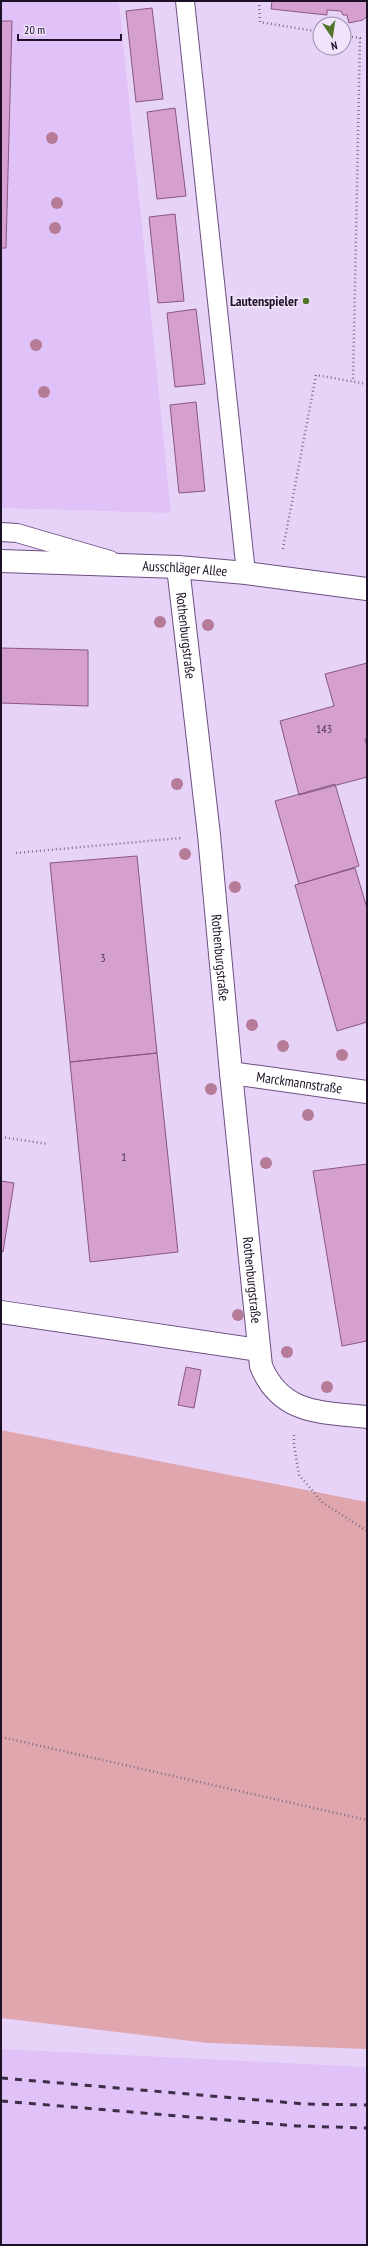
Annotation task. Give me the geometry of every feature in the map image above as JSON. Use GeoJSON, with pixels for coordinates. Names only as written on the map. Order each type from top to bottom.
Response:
{"type":"FeatureCollection","features":[{"type":"Feature","properties":{"kind":"street","name":"Ausschläger Allee"},"geometry":{"type":"LineString","coordinates":[[1,561],[125,564],[178,567],[246,573],[367,589]]}},
{"type":"Feature","properties":{"kind":"street","name":"Rothenburgstraße"},"geometry":{"type":"LineString","coordinates":[[178,567],[209,835],[231,1073],[261,1366],[267,1380],[279,1394],[296,1406]]}},
{"type":"Feature","properties":{"kind":"street","name":"Marckmannstraße"},"geometry":{"type":"LineString","coordinates":[[231,1073],[367,1092]]}},
{"type":"Feature","properties":{"kind":"street"},"geometry":{"type":"LineString","coordinates":[[1,1312],[259,1350]]}},
{"type":"Feature","properties":{"kind":"street"},"geometry":{"type":"LineString","coordinates":[[296,1406],[314,1411],[367,1417]]}},
{"type":"Feature","properties":{"kind":"lane"},"geometry":{"type":"LineString","coordinates":[[185,1],[246,573]]}},
{"type":"Feature","properties":{"kind":"lane"},"geometry":{"type":"LineString","coordinates":[[1,532],[17,533],[125,564]]}},
{"type":"Feature","properties":{"kind":"path"},"geometry":{"type":"LineString","coordinates":[[259,1],[260,22],[312,31]]}},
{"type":"Feature","properties":{"kind":"path"},"geometry":{"type":"LineString","coordinates":[[352,37],[360,38],[353,382]]}},
{"type":"Feature","properties":{"kind":"path"},"geometry":{"type":"LineString","coordinates":[[278,577],[316,375],[367,384]]}},
{"type":"Feature","properties":{"kind":"path"},"geometry":{"type":"LineString","coordinates":[[16,853],[209,835]]}},
{"type":"Feature","properties":{"kind":"path"},"geometry":{"type":"LineString","coordinates":[[1,1137],[48,1144]]}},
{"type":"Feature","properties":{"kind":"path"},"geometry":{"type":"LineString","coordinates":[[296,1406],[294,1445],[299,1475],[323,1503],[367,1531]]}},
{"type":"Feature","properties":{"kind":"path"},"geometry":{"type":"LineString","coordinates":[[1,1737],[367,1820]]}},
{"type":"Feature","properties":{"kind":"shaded area"},"geometry":{"type":"Polygon","coordinates":[[[1,1],[119,1],[171,513],[1,508],[1,1]]]}},
{"type":"Feature","properties":{"kind":"shaded area"},"geometry":{"type":"Polygon","coordinates":[[[1,1430],[367,1502],[367,2049],[208,2043],[1,2018],[1,1430]]]}},
{"type":"Feature","properties":{"kind":"shaded area"},"geometry":{"type":"Polygon","coordinates":[[[1,2049],[367,2067],[367,2245],[1,2245],[1,2049]]]}},
{"type":"Feature","properties":{"kind":"building"},"geometry":{"type":"Polygon","coordinates":[[[272,1],[367,1],[367,16],[363,20],[352,22],[352,16],[343,15],[341,11],[327,10],[327,15],[271,9],[272,1]]]}},
{"type":"Feature","properties":{"kind":"building"},"geometry":{"type":"Polygon","coordinates":[[[152,8],[163,99],[136,102],[126,11],[152,8]]]}},
{"type":"Feature","properties":{"kind":"building"},"geometry":{"type":"Polygon","coordinates":[[[1,21],[12,21],[6,248],[1,248],[1,21]]]}},
{"type":"Feature","properties":{"kind":"building"},"geometry":{"type":"Polygon","coordinates":[[[175,108],[186,196],[157,199],[147,112],[175,108]]]}},
{"type":"Feature","properties":{"kind":"building"},"geometry":{"type":"Polygon","coordinates":[[[175,214],[184,301],[158,303],[149,217],[175,214]]]}},
{"type":"Feature","properties":{"kind":"building"},"geometry":{"type":"Polygon","coordinates":[[[196,309],[205,384],[175,387],[167,313],[196,309]]]}},
{"type":"Feature","properties":{"kind":"building"},"geometry":{"type":"Polygon","coordinates":[[[196,402],[205,491],[179,493],[170,405],[196,402]]]}},
{"type":"Feature","properties":{"kind":"building"},"geometry":{"type":"Polygon","coordinates":[[[1,648],[88,650],[88,706],[1,703],[1,648]]]}},
{"type":"Feature","properties":{"kind":"building"},"geometry":{"type":"Polygon","coordinates":[[[367,663],[367,738],[365,739],[367,747],[367,777],[299,795],[280,721],[334,706],[325,674],[367,663]]]}},
{"type":"Feature","properties":{"kind":"building"},"geometry":{"type":"Polygon","coordinates":[[[335,784],[359,866],[299,884],[275,801],[335,784]]]}},
{"type":"Feature","properties":{"kind":"building"},"geometry":{"type":"Polygon","coordinates":[[[137,856],[157,1053],[70,1062],[50,863],[137,856]]]}},
{"type":"Feature","properties":{"kind":"building"},"geometry":{"type":"Polygon","coordinates":[[[355,868],[367,908],[367,1022],[337,1031],[295,885],[355,868]]]}},
{"type":"Feature","properties":{"kind":"building"},"geometry":{"type":"Polygon","coordinates":[[[157,1053],[178,1252],[90,1262],[70,1062],[157,1053]]]}},
{"type":"Feature","properties":{"kind":"building"},"geometry":{"type":"Polygon","coordinates":[[[367,1164],[367,1341],[342,1346],[313,1171],[367,1164]]]}},
{"type":"Feature","properties":{"kind":"building"},"geometry":{"type":"Polygon","coordinates":[[[1,1181],[14,1183],[3,1252],[1,1251],[1,1181]]]}},
{"type":"Feature","properties":{"kind":"building"},"geometry":{"type":"Polygon","coordinates":[[[186,1367],[201,1370],[194,1408],[178,1405],[186,1367]]]}},
{"type":"Feature","properties":{"kind":"railway"},"geometry":{"type":"LineString","coordinates":[[1,2078],[305,2104],[367,2105]]}},
{"type":"Feature","properties":{"kind":"railway"},"geometry":{"type":"LineString","coordinates":[[1,2101],[297,2126],[367,2128]]}},
{"type":"Feature","properties":{"kind":"place","name":"Lautenspieler"},"geometry":{"type":"Point","coordinates":[306,301]}}]}
